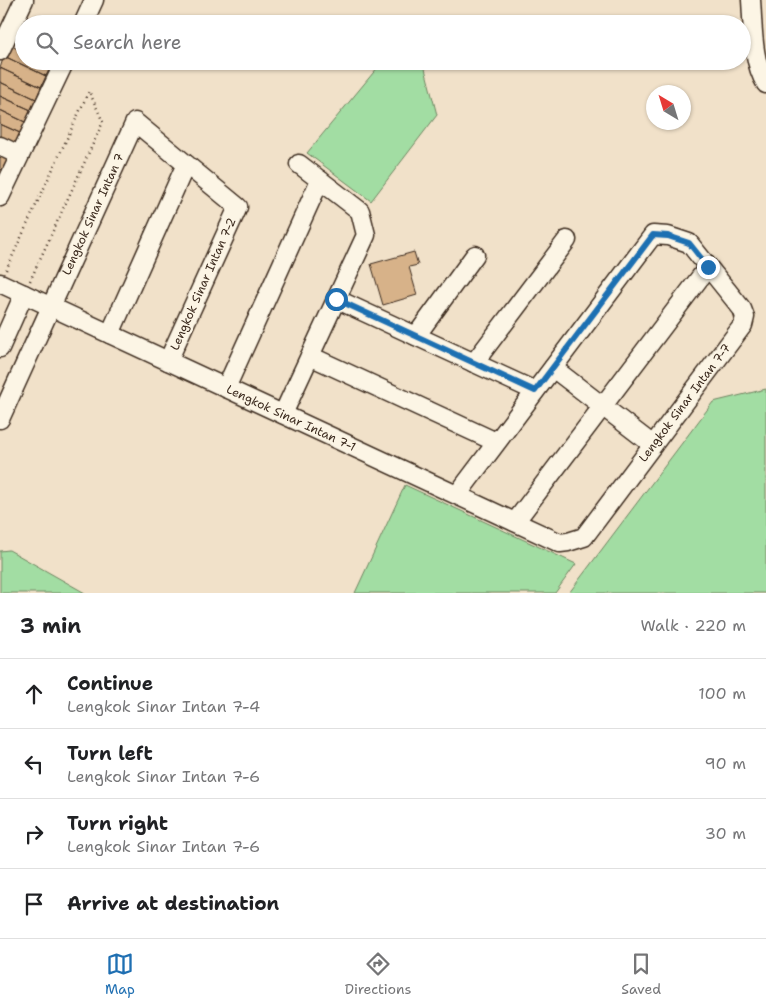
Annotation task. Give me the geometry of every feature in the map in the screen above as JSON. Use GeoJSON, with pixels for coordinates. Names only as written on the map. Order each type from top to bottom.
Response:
{"type":"FeatureCollection","features":[{"type":"Feature","properties":{"kind":"street"},"geometry":{"type":"LineString","coordinates":[[17,15],[24,0]]}},
{"type":"Feature","properties":{"kind":"street"},"geometry":{"type":"LineString","coordinates":[[87,15],[94,0]]}},
{"type":"Feature","properties":{"kind":"street"},"geometry":{"type":"LineString","coordinates":[[752,0],[754,43],[761,76],[766,84]]}},
{"type":"Feature","properties":{"kind":"street"},"geometry":{"type":"LineString","coordinates":[[0,51],[15,19]]}},
{"type":"Feature","properties":{"kind":"street"},"geometry":{"type":"LineString","coordinates":[[0,197],[61,70]]}},
{"type":"Feature","properties":{"kind":"street","name":"Lengkok Sinar Intan 7"},"geometry":{"type":"LineString","coordinates":[[0,419],[135,122],[186,164]]}},
{"type":"Feature","properties":{"kind":"street"},"geometry":{"type":"LineString","coordinates":[[0,146],[20,155]]}},
{"type":"Feature","properties":{"kind":"street"},"geometry":{"type":"LineString","coordinates":[[110,334],[186,164]]}},
{"type":"Feature","properties":{"kind":"street","name":"Lengkok Sinar Intan 7-2"},"geometry":{"type":"LineString","coordinates":[[168,361],[238,207],[186,164]]}},
{"type":"Feature","properties":{"kind":"street"},"geometry":{"type":"LineString","coordinates":[[283,414],[366,234],[360,211],[299,164]]}},
{"type":"Feature","properties":{"kind":"street"},"geometry":{"type":"LineString","coordinates":[[226,388],[320,180]]}},
{"type":"Feature","properties":{"kind":"street","name":"Lengkok Sinar Intan 7-7"},"geometry":{"type":"LineString","coordinates":[[553,368],[653,235],[668,236],[689,243],[742,309],[745,317],[743,325],[584,537]]}},
{"type":"Feature","properties":{"kind":"street"},"geometry":{"type":"LineString","coordinates":[[474,363],[567,240]]}},
{"type":"Feature","properties":{"kind":"street"},"geometry":{"type":"LineString","coordinates":[[416,336],[475,255]]}},
{"type":"Feature","properties":{"kind":"street"},"geometry":{"type":"LineString","coordinates":[[515,522],[708,267]]}},
{"type":"Feature","properties":{"kind":"street","name":"Lengkok Sinar Intan 7-1"},"geometry":{"type":"LineString","coordinates":[[0,283],[560,543],[584,537]]}},
{"type":"Feature","properties":{"kind":"street"},"geometry":{"type":"LineString","coordinates":[[0,348],[24,294]]}},
{"type":"Feature","properties":{"kind":"street"},"geometry":{"type":"LineString","coordinates":[[336,299],[535,391]]}},
{"type":"Feature","properties":{"kind":"street"},"geometry":{"type":"LineString","coordinates":[[310,356],[496,442]]}},
{"type":"Feature","properties":{"kind":"street"},"geometry":{"type":"LineString","coordinates":[[457,495],[553,368],[653,445]]}},
{"type":"Feature","properties":{"kind":"path"},"geometry":{"type":"LineString","coordinates":[[0,283],[89,91],[103,122],[24,294]]}},
{"type":"Feature","properties":{"kind":"green space"},"geometry":{"type":"Polygon","coordinates":[[[376,70],[425,70],[437,115],[371,201],[307,153],[376,70]]]}},
{"type":"Feature","properties":{"kind":"green space"},"geometry":{"type":"Polygon","coordinates":[[[766,389],[766,593],[569,593],[713,402],[766,389]]]}},
{"type":"Feature","properties":{"kind":"green space"},"geometry":{"type":"Polygon","coordinates":[[[405,485],[576,564],[555,593],[355,593],[405,485]]]}},
{"type":"Feature","properties":{"kind":"green space"},"geometry":{"type":"Polygon","coordinates":[[[9,550],[85,593],[0,593],[0,551],[9,550]]]}},
{"type":"Feature","properties":{"kind":"building"},"geometry":{"type":"Polygon","coordinates":[[[10,45],[15,48],[15,61],[4,56],[10,45]]]}},
{"type":"Feature","properties":{"kind":"building"},"geometry":{"type":"Polygon","coordinates":[[[4,56],[15,61],[15,70],[33,70],[46,76],[41,87],[0,68],[4,56]]]}},
{"type":"Feature","properties":{"kind":"building"},"geometry":{"type":"Polygon","coordinates":[[[0,68],[41,87],[36,99],[0,82],[0,68]]]}},
{"type":"Feature","properties":{"kind":"building"},"geometry":{"type":"Polygon","coordinates":[[[33,70],[49,70],[46,76],[33,70]]]}},
{"type":"Feature","properties":{"kind":"building"},"geometry":{"type":"Polygon","coordinates":[[[0,82],[36,99],[31,110],[0,96],[0,82]]]}},
{"type":"Feature","properties":{"kind":"building"},"geometry":{"type":"Polygon","coordinates":[[[0,96],[31,110],[25,122],[0,110],[0,96]]]}},
{"type":"Feature","properties":{"kind":"building"},"geometry":{"type":"Polygon","coordinates":[[[0,110],[25,122],[20,133],[0,124],[0,110]]]}},
{"type":"Feature","properties":{"kind":"building"},"geometry":{"type":"Polygon","coordinates":[[[0,124],[20,133],[15,144],[0,138],[0,124]]]}},
{"type":"Feature","properties":{"kind":"building"},"geometry":{"type":"Polygon","coordinates":[[[0,155],[8,159],[3,170],[0,169],[0,155]]]}},
{"type":"Feature","properties":{"kind":"building"},"geometry":{"type":"Polygon","coordinates":[[[414,252],[418,265],[409,267],[417,295],[383,305],[371,264],[414,252]]]}},
{"type":"Feature","properties":{"kind":"route"},"geometry":{"type":"LineString","coordinates":[[336,299],[535,391],[653,235],[668,236],[689,243],[708,267]]}}]}
